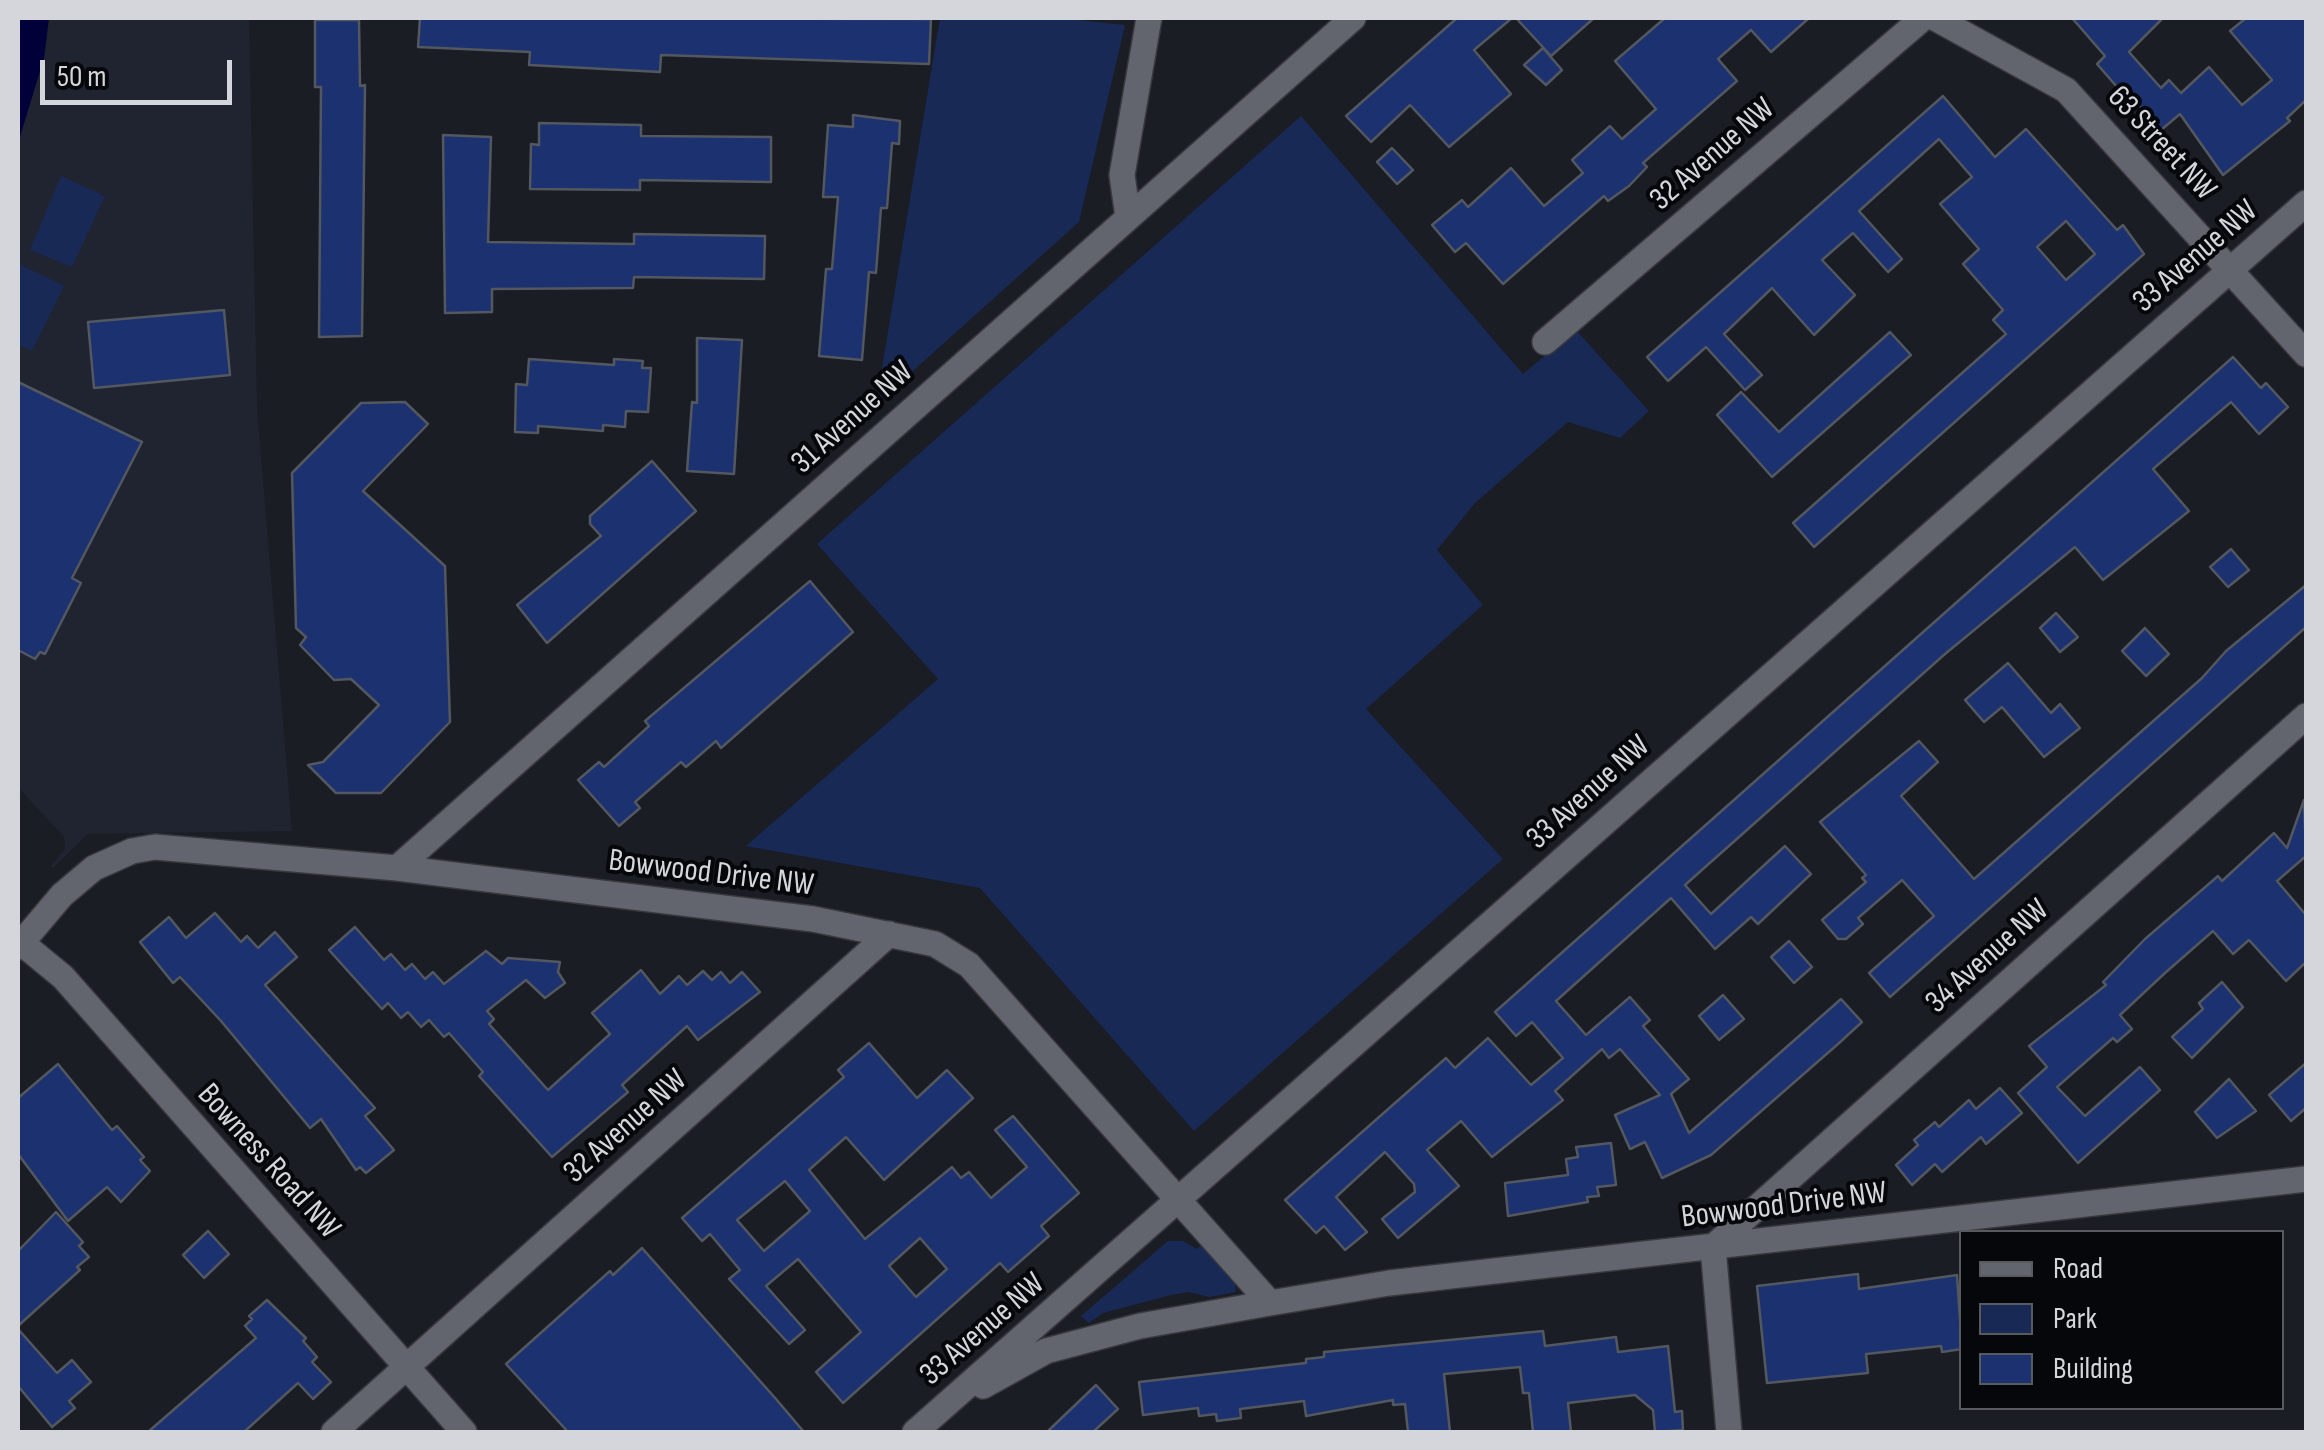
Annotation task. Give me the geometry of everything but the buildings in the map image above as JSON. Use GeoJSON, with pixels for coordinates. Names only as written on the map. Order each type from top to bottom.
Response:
{"type":"FeatureCollection","features":[{"type":"Feature","properties":{"kind":"street"},"geometry":{"type":"LineString","coordinates":[[1128,217],[1122,175],[1149,18]]}},
{"type":"Feature","properties":{"kind":"street","name":"31 Avenue NW"},"geometry":{"type":"LineString","coordinates":[[396,868],[1353,18]]}},
{"type":"Feature","properties":{"kind":"street","name":"32 Avenue NW"},"geometry":{"type":"LineString","coordinates":[[1545,342],[1923,18]]}},
{"type":"Feature","properties":{"kind":"street","name":"63 Street NW"},"geometry":{"type":"LineString","coordinates":[[1935,18],[2066,90],[2306,354]]}},
{"type":"Feature","properties":{"kind":"street","name":"33 Avenue NW"},"geometry":{"type":"LineString","coordinates":[[915,1432],[2306,203]]}},
{"type":"Feature","properties":{"kind":"street","name":"34 Avenue NW"},"geometry":{"type":"LineString","coordinates":[[1713,1247],[2306,716]]}},
{"type":"Feature","properties":{"kind":"street","name":"Bowwood Drive NW"},"geometry":{"type":"LineString","coordinates":[[19,943],[62,895],[94,868],[132,851],[154,848],[396,868],[813,919],[935,944],[969,965],[1270,1303]]}},
{"type":"Feature","properties":{"kind":"street","name":"32 Avenue NW"},"geometry":{"type":"LineString","coordinates":[[334,1432],[888,934]]}},
{"type":"Feature","properties":{"kind":"street","name":"Bowness Road NW"},"geometry":{"type":"LineString","coordinates":[[19,943],[63,977],[464,1432]]}},
{"type":"Feature","properties":{"kind":"street","name":"Bowwood Drive NW"},"geometry":{"type":"LineString","coordinates":[[943,1408],[1046,1352],[1140,1326],[1270,1303],[1389,1284],[2306,1179]]}},
{"type":"Feature","properties":{"kind":"street"},"geometry":{"type":"LineString","coordinates":[[1713,1247],[1728,1432]]}},
{"type":"Feature","properties":{"kind":"shaded area"},"geometry":{"type":"Polygon","coordinates":[[[18,18],[49,18],[44,58],[18,143],[18,18]]]}},
{"type":"Feature","properties":{"kind":"shaded area"},"geometry":{"type":"Polygon","coordinates":[[[49,18],[249,18],[257,407],[292,831],[88,834],[54,867],[50,867],[65,849],[64,837],[18,787],[18,143],[44,58],[49,18]]]}},
{"type":"Feature","properties":{"kind":"green space"},"geometry":{"type":"Polygon","coordinates":[[[940,18],[1060,18],[1125,25],[1079,222],[876,404],[940,18]]]}},
{"type":"Feature","properties":{"kind":"green space"},"geometry":{"type":"Polygon","coordinates":[[[1301,116],[1523,374],[1576,330],[1649,411],[1620,438],[1568,422],[1475,503],[1437,550],[1483,605],[1366,709],[1503,859],[1194,1131],[980,888],[746,846],[938,679],[817,544],[1301,116]]]}},
{"type":"Feature","properties":{"kind":"green space"},"geometry":{"type":"Polygon","coordinates":[[[61,176],[105,196],[72,267],[30,250],[61,176]]]}},
{"type":"Feature","properties":{"kind":"green space"},"geometry":{"type":"Polygon","coordinates":[[[19,264],[64,286],[32,351],[18,344],[19,264]]]}},
{"type":"Feature","properties":{"kind":"green space"},"geometry":{"type":"Polygon","coordinates":[[[1168,1241],[1183,1241],[1197,1249],[1201,1245],[1235,1284],[1236,1292],[1209,1297],[1189,1292],[1171,1295],[1103,1313],[1089,1323],[1081,1316],[1168,1241]]]}}]}
